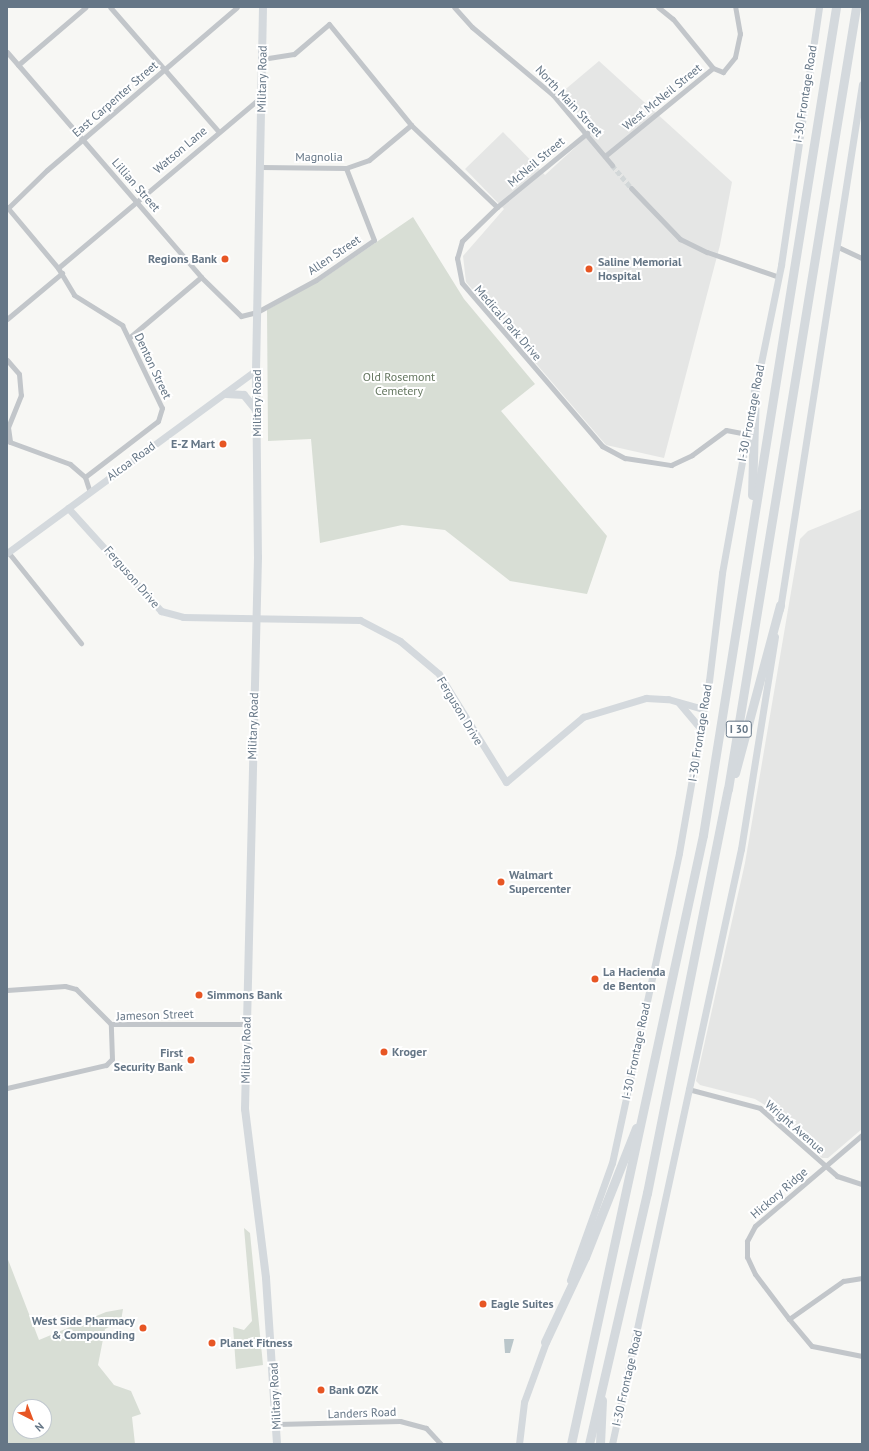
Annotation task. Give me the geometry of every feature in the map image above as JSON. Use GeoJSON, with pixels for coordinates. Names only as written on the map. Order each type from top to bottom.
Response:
{"type":"FeatureCollection","features":[{"type":"Feature","properties":{"kind":"highway","name":"I 30"},"geometry":{"type":"LineString","coordinates":[[571,1444],[703,835],[750,532],[836,7]]}},
{"type":"Feature","properties":{"kind":"highway","name":"I 30"},"geometry":{"type":"LineString","coordinates":[[589,1444],[647,1193],[728,789],[856,7]]}},
{"type":"Feature","properties":{"kind":"highway"},"geometry":{"type":"LineString","coordinates":[[750,532],[756,387]]}},
{"type":"Feature","properties":{"kind":"highway"},"geometry":{"type":"LineString","coordinates":[[728,789],[742,755],[780,604]]}},
{"type":"Feature","properties":{"kind":"highway"},"geometry":{"type":"LineString","coordinates":[[545,1342],[585,1257],[646,1102]]}},
{"type":"Feature","properties":{"kind":"highway"},"geometry":{"type":"LineString","coordinates":[[600,1444],[602,1387]]}},
{"type":"Feature","properties":{"kind":"main road","name":"Military Road"},"geometry":{"type":"LineString","coordinates":[[263,7],[256,370],[256,617],[246,1024],[245,1132],[266,1278],[278,1444]]}},
{"type":"Feature","properties":{"kind":"main road","name":"I-30 Frontage Road"},"geometry":{"type":"LineString","coordinates":[[519,1444],[524,1402],[612,1163],[679,853],[701,729],[722,573],[756,387],[779,277],[819,7]]}},
{"type":"Feature","properties":{"kind":"main road","name":"I-30 Frontage Road"},"geometry":{"type":"LineString","coordinates":[[612,1444],[744,831],[838,247],[862,84]]}},
{"type":"Feature","properties":{"kind":"main road","name":"Alcoa Road"},"geometry":{"type":"LineString","coordinates":[[8,553],[226,394],[256,370]]}},
{"type":"Feature","properties":{"kind":"main road"},"geometry":{"type":"LineString","coordinates":[[226,394],[244,395],[257,411]]}},
{"type":"Feature","properties":{"kind":"main road","name":"Ferguson Drive"},"geometry":{"type":"LineString","coordinates":[[68,508],[161,611],[183,617],[256,617],[360,620],[400,641],[439,674],[506,782],[583,717],[646,698],[678,702],[704,709]]}},
{"type":"Feature","properties":{"kind":"main road"},"geometry":{"type":"LineString","coordinates":[[678,702],[701,729]]}},
{"type":"Feature","properties":{"kind":"street"},"geometry":{"type":"LineString","coordinates":[[18,65],[86,7]]}},
{"type":"Feature","properties":{"kind":"street"},"geometry":{"type":"LineString","coordinates":[[110,7],[218,131]]}},
{"type":"Feature","properties":{"kind":"street","name":"East Carpenter Street"},"geometry":{"type":"LineString","coordinates":[[8,208],[82,139],[237,7]]}},
{"type":"Feature","properties":{"kind":"street","name":"North Main Street"},"geometry":{"type":"LineString","coordinates":[[454,7],[472,27],[529,72],[587,133],[612,165]]}},
{"type":"Feature","properties":{"kind":"street"},"geometry":{"type":"LineString","coordinates":[[658,7],[673,18],[713,68],[723,72],[736,57],[740,34],[735,7]]}},
{"type":"Feature","properties":{"kind":"street"},"geometry":{"type":"LineString","coordinates":[[262,59],[294,54],[329,24],[411,125],[497,207]]}},
{"type":"Feature","properties":{"kind":"street","name":"Lillian Street"},"geometry":{"type":"LineString","coordinates":[[7,52],[231,310],[241,316],[257,312]]}},
{"type":"Feature","properties":{"kind":"street","name":"West McNeil Street"},"geometry":{"type":"LineString","coordinates":[[605,156],[713,68]]}},
{"type":"Feature","properties":{"kind":"street","name":"Watson Lane"},"geometry":{"type":"LineString","coordinates":[[7,318],[60,271],[136,199],[262,96]]}},
{"type":"Feature","properties":{"kind":"street","name":"Magnolia"},"geometry":{"type":"LineString","coordinates":[[261,167],[346,168],[369,160],[411,125]]}},
{"type":"Feature","properties":{"kind":"street","name":"McNeil Street"},"geometry":{"type":"LineString","coordinates":[[497,207],[587,133]]}},
{"type":"Feature","properties":{"kind":"street","name":"Allen Street"},"geometry":{"type":"LineString","coordinates":[[257,312],[316,280],[374,240],[346,168]]}},
{"type":"Feature","properties":{"kind":"street"},"geometry":{"type":"LineString","coordinates":[[631,188],[680,239],[707,252],[779,277]]}},
{"type":"Feature","properties":{"kind":"street","name":"Medical Park Drive"},"geometry":{"type":"LineString","coordinates":[[497,207],[462,241],[457,258],[462,283],[602,446],[626,458],[671,465],[692,455],[726,430],[747,434]]}},
{"type":"Feature","properties":{"kind":"street","name":"Denton Street"},"geometry":{"type":"LineString","coordinates":[[8,208],[60,271],[74,294],[86,305],[104,311],[130,337],[162,408],[158,421],[85,477]]}},
{"type":"Feature","properties":{"kind":"street"},"geometry":{"type":"LineString","coordinates":[[838,247],[862,258]]}},
{"type":"Feature","properties":{"kind":"street"},"geometry":{"type":"LineString","coordinates":[[130,337],[201,276]]}},
{"type":"Feature","properties":{"kind":"street"},"geometry":{"type":"LineString","coordinates":[[7,360],[19,374],[21,395],[8,427],[10,442],[70,464],[85,477],[90,492]]}},
{"type":"Feature","properties":{"kind":"street"},"geometry":{"type":"LineString","coordinates":[[8,553],[81,643]]}},
{"type":"Feature","properties":{"kind":"street"},"geometry":{"type":"LineString","coordinates":[[7,990],[65,986],[76,989],[111,1024]]}},
{"type":"Feature","properties":{"kind":"street","name":"Jameson Street"},"geometry":{"type":"LineString","coordinates":[[7,1088],[106,1065],[112,1059],[111,1024],[246,1024]]}},
{"type":"Feature","properties":{"kind":"street","name":"Wright Avenue"},"geometry":{"type":"LineString","coordinates":[[688,1089],[760,1108],[837,1176],[862,1184]]}},
{"type":"Feature","properties":{"kind":"street","name":"Hickory Ridge"},"geometry":{"type":"LineString","coordinates":[[862,1135],[755,1226],[746,1241],[747,1257],[755,1274],[812,1346],[862,1356]]}},
{"type":"Feature","properties":{"kind":"street"},"geometry":{"type":"LineString","coordinates":[[790,1319],[843,1281],[862,1278]]}},
{"type":"Feature","properties":{"kind":"street","name":"Landers Road"},"geometry":{"type":"LineString","coordinates":[[277,1424],[400,1421],[426,1428],[441,1444]]}},
{"type":"Feature","properties":{"kind":"shaded area","name":"Saline Memorial Hospital"},"geometry":{"type":"Polygon","coordinates":[[[599,61],[732,182],[720,245],[664,458],[606,445],[466,282],[463,256],[504,209],[465,169],[503,132],[545,175],[593,131],[561,93],[599,61]]]}},
{"type":"Feature","properties":{"kind":"shaded area"},"geometry":{"type":"Polygon","coordinates":[[[862,509],[862,1129],[828,1158],[822,1158],[768,1107],[755,1099],[700,1085],[696,1081],[745,863],[800,539],[808,531],[862,509]]]}},
{"type":"Feature","properties":{"kind":"shaded area"},"geometry":{"type":"Polygon","coordinates":[[[504,1339],[514,1339],[510,1353],[505,1353],[504,1339]]]}},
{"type":"Feature","properties":{"kind":"green space","name":"Old Rosemont Cemetery"},"geometry":{"type":"Polygon","coordinates":[[[413,217],[464,299],[535,384],[501,411],[607,536],[587,594],[510,581],[445,530],[402,525],[320,543],[311,439],[268,441],[267,310],[324,278],[413,217]]]}},
{"type":"Feature","properties":{"kind":"green space"},"geometry":{"type":"Polygon","coordinates":[[[244,1228],[250,1233],[263,1365],[236,1369],[233,1327],[244,1330],[252,1321],[244,1228]]]}},
{"type":"Feature","properties":{"kind":"green space"},"geometry":{"type":"Polygon","coordinates":[[[7,1257],[39,1340],[106,1312],[123,1309],[121,1321],[105,1329],[98,1365],[114,1385],[131,1391],[141,1414],[132,1417],[135,1444],[7,1444],[7,1257]]]}},
{"type":"Feature","properties":{"kind":"tunnel"},"geometry":{"type":"LineString","coordinates":[[612,165],[631,188]]}},
{"type":"Feature","properties":{"kind":"place","name":"Regions Bank"},"geometry":{"type":"Point","coordinates":[225,259]}},
{"type":"Feature","properties":{"kind":"place","name":"Saline Memorial Hospital"},"geometry":{"type":"Point","coordinates":[589,269]}},
{"type":"Feature","properties":{"kind":"place","name":"E-Z Mart"},"geometry":{"type":"Point","coordinates":[223,444]}},
{"type":"Feature","properties":{"kind":"place","name":"Walmart Supercenter"},"geometry":{"type":"Point","coordinates":[501,882]}},
{"type":"Feature","properties":{"kind":"place","name":"La Hacienda de Benton"},"geometry":{"type":"Point","coordinates":[595,979]}},
{"type":"Feature","properties":{"kind":"place","name":"Simmons Bank"},"geometry":{"type":"Point","coordinates":[199,995]}},
{"type":"Feature","properties":{"kind":"place","name":"Kroger"},"geometry":{"type":"Point","coordinates":[384,1052]}},
{"type":"Feature","properties":{"kind":"place","name":"First Security Bank"},"geometry":{"type":"Point","coordinates":[191,1060]}},
{"type":"Feature","properties":{"kind":"place","name":"Eagle Suites"},"geometry":{"type":"Point","coordinates":[483,1304]}},
{"type":"Feature","properties":{"kind":"place","name":"West Side Pharmacy & Compounding"},"geometry":{"type":"Point","coordinates":[143,1328]}},
{"type":"Feature","properties":{"kind":"place","name":"Planet Fitness"},"geometry":{"type":"Point","coordinates":[212,1343]}},
{"type":"Feature","properties":{"kind":"place","name":"Bank OZK"},"geometry":{"type":"Point","coordinates":[321,1390]}}]}
